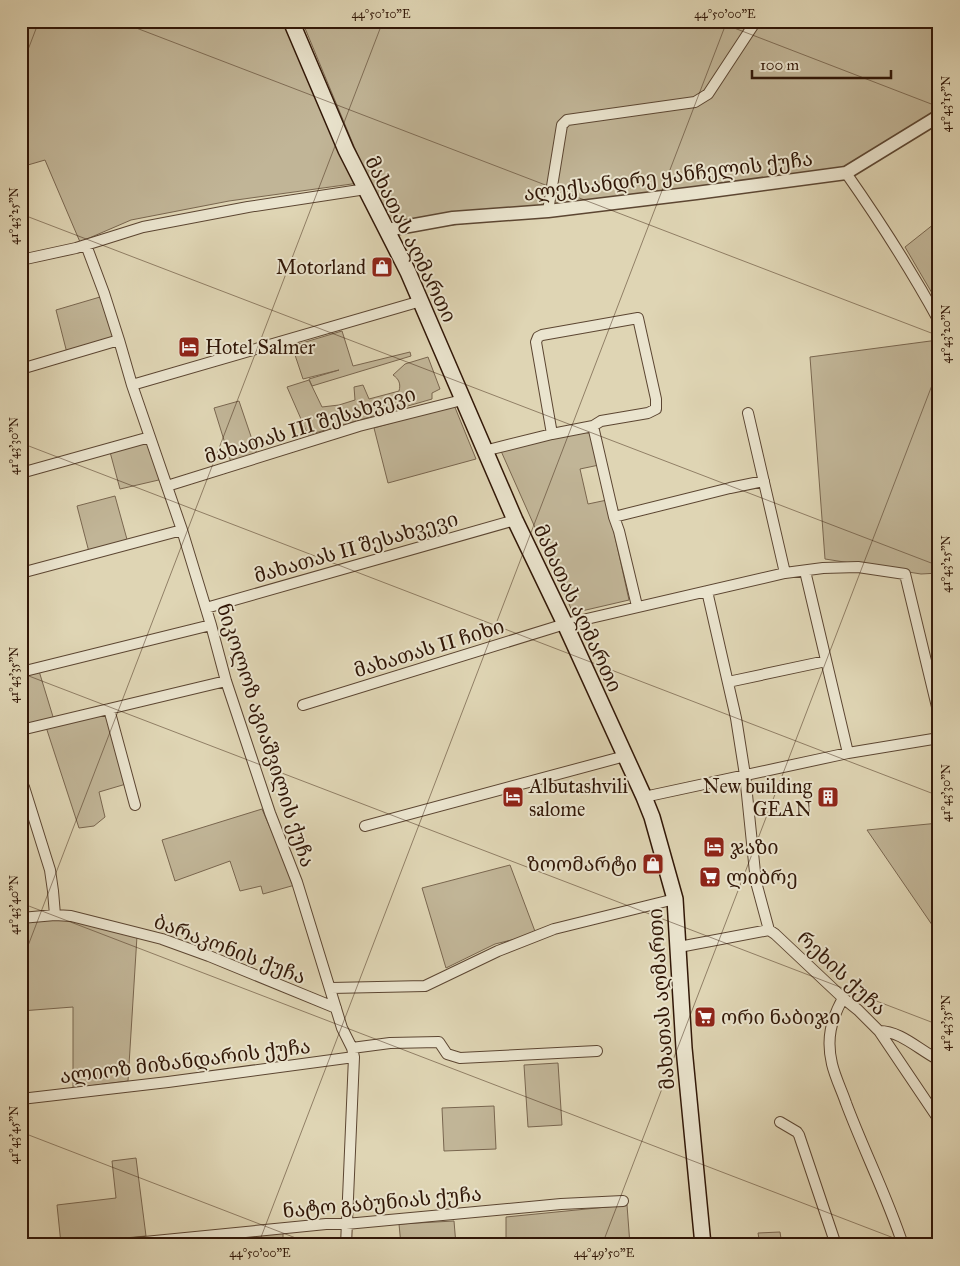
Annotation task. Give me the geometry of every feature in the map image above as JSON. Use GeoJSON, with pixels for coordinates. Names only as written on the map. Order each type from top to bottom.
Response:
{"type":"FeatureCollection","features":[{"type":"Feature","properties":{"kind":"main road","name":"მახათას აღმართი"},"geometry":{"type":"LineString","coordinates":[[291,21],[346,150],[387,230],[420,301],[515,520],[566,624],[652,817],[675,899],[684,1057],[703,1245]]}},
{"type":"Feature","properties":{"kind":"street"},"geometry":{"type":"LineString","coordinates":[[548,211],[562,125],[567,120],[695,102],[708,94],[756,21]]}},
{"type":"Feature","properties":{"kind":"street","name":"ალექსანდრე ყანჩელის ქუჩა"},"geometry":{"type":"LineString","coordinates":[[387,230],[453,218],[548,211],[846,173],[939,116]]}},
{"type":"Feature","properties":{"kind":"street"},"geometry":{"type":"LineString","coordinates":[[846,173],[922,290],[939,321]]}},
{"type":"Feature","properties":{"kind":"street"},"geometry":{"type":"LineString","coordinates":[[21,260],[86,245],[143,227],[248,207],[366,189]]}},
{"type":"Feature","properties":{"kind":"street","name":"ნიკოლოზ აგიაშვილის ქუჩა"},"geometry":{"type":"LineString","coordinates":[[86,245],[120,340],[132,385],[182,530],[212,625],[226,681],[270,813],[296,882],[331,988],[342,1028],[353,1053],[346,1245]]}},
{"type":"Feature","properties":{"kind":"street"},"geometry":{"type":"LineString","coordinates":[[132,385],[420,301]]}},
{"type":"Feature","properties":{"kind":"street"},"geometry":{"type":"LineString","coordinates":[[484,451],[593,426],[601,421],[648,413],[656,409],[656,399],[638,318],[538,337],[536,342],[552,434]]}},
{"type":"Feature","properties":{"kind":"street"},"geometry":{"type":"LineString","coordinates":[[21,369],[120,340]]}},
{"type":"Feature","properties":{"kind":"street","name":"მახათას III შესახვევი"},"geometry":{"type":"LineString","coordinates":[[167,486],[359,426],[462,400]]}},
{"type":"Feature","properties":{"kind":"street"},"geometry":{"type":"LineString","coordinates":[[748,413],[785,573]]}},
{"type":"Feature","properties":{"kind":"street"},"geometry":{"type":"LineString","coordinates":[[593,426],[637,606]]}},
{"type":"Feature","properties":{"kind":"street"},"geometry":{"type":"LineString","coordinates":[[21,473],[150,437]]}},
{"type":"Feature","properties":{"kind":"street"},"geometry":{"type":"LineString","coordinates":[[614,517],[764,481]]}},
{"type":"Feature","properties":{"kind":"street","name":"მახათას II შესახვევი"},"geometry":{"type":"LineString","coordinates":[[206,608],[515,520]]}},
{"type":"Feature","properties":{"kind":"street"},"geometry":{"type":"LineString","coordinates":[[21,573],[182,530]]}},
{"type":"Feature","properties":{"kind":"street","name":"მახათას II ჩიხი"},"geometry":{"type":"LineString","coordinates":[[303,705],[566,624],[637,606],[785,573],[858,567],[904,574],[939,715]]}},
{"type":"Feature","properties":{"kind":"street"},"geometry":{"type":"LineString","coordinates":[[805,571],[848,753]]}},
{"type":"Feature","properties":{"kind":"street"},"geometry":{"type":"LineString","coordinates":[[707,591],[736,718],[745,775],[756,882],[769,930]]}},
{"type":"Feature","properties":{"kind":"street"},"geometry":{"type":"LineString","coordinates":[[21,672],[212,625]]}},
{"type":"Feature","properties":{"kind":"street"},"geometry":{"type":"LineString","coordinates":[[728,682],[826,661]]}},
{"type":"Feature","properties":{"kind":"street"},"geometry":{"type":"LineString","coordinates":[[21,730],[226,681]]}},
{"type":"Feature","properties":{"kind":"street"},"geometry":{"type":"LineString","coordinates":[[109,710],[135,805]]}},
{"type":"Feature","properties":{"kind":"street"},"geometry":{"type":"LineString","coordinates":[[644,796],[848,753],[939,738]]}},
{"type":"Feature","properties":{"kind":"street"},"geometry":{"type":"LineString","coordinates":[[365,826],[625,756]]}},
{"type":"Feature","properties":{"kind":"street"},"geometry":{"type":"LineString","coordinates":[[24,787],[50,870],[54,916]]}},
{"type":"Feature","properties":{"kind":"street"},"geometry":{"type":"LineString","coordinates":[[331,988],[425,986],[498,951],[554,929],[675,899]]}},
{"type":"Feature","properties":{"kind":"street","name":"ბარაკონის ქუჩა"},"geometry":{"type":"LineString","coordinates":[[21,918],[71,916],[162,939],[336,1008]]}},
{"type":"Feature","properties":{"kind":"street","name":"რეხის ქუჩა"},"geometry":{"type":"LineString","coordinates":[[679,947],[769,930],[879,1031],[939,1120]]}},
{"type":"Feature","properties":{"kind":"street"},"geometry":{"type":"LineString","coordinates":[[843,998],[833,1017],[830,1031],[832,1064],[860,1140],[887,1200],[902,1244]]}},
{"type":"Feature","properties":{"kind":"street"},"geometry":{"type":"LineString","coordinates":[[879,1031],[888,1031],[898,1035],[939,1060]]}},
{"type":"Feature","properties":{"kind":"street","name":"ალიოზ მიზანდარის ქუჩა"},"geometry":{"type":"LineString","coordinates":[[21,1099],[168,1082],[353,1053],[390,1043],[439,1042],[447,1054],[460,1058],[598,1051]]}},
{"type":"Feature","properties":{"kind":"street"},"geometry":{"type":"LineString","coordinates":[[780,1122],[799,1135],[836,1245]]}},
{"type":"Feature","properties":{"kind":"street","name":"ნატო გაბუნიას ქუჩა"},"geometry":{"type":"LineString","coordinates":[[114,1245],[326,1224],[346,1224],[561,1204],[623,1201]]}},
{"type":"Feature","properties":{"kind":"shaded area"},"geometry":{"type":"Polygon","coordinates":[[[21,21],[285,21],[359,183],[229,201],[131,220],[80,242],[45,160],[21,167],[21,154],[23,153],[21,146],[21,21]]]}},
{"type":"Feature","properties":{"kind":"shaded area"},"geometry":{"type":"Polygon","coordinates":[[[302,21],[939,21],[939,112],[838,176],[390,233],[302,21]]]}},
{"type":"Feature","properties":{"kind":"shaded area"},"geometry":{"type":"Polygon","coordinates":[[[939,220],[939,305],[905,247],[939,220]]]}},
{"type":"Feature","properties":{"kind":"shaded area"},"geometry":{"type":"Polygon","coordinates":[[[100,297],[114,339],[67,353],[56,310],[100,297]]]}},
{"type":"Feature","properties":{"kind":"shaded area"},"geometry":{"type":"Polygon","coordinates":[[[342,331],[353,366],[410,352],[411,356],[312,386],[309,379],[339,370],[303,379],[292,346],[342,331]]]}},
{"type":"Feature","properties":{"kind":"shaded area"},"geometry":{"type":"Polygon","coordinates":[[[938,340],[939,573],[921,574],[825,559],[810,357],[938,340]]]}},
{"type":"Feature","properties":{"kind":"shaded area"},"geometry":{"type":"Polygon","coordinates":[[[428,357],[440,389],[432,393],[432,399],[308,435],[287,387],[309,380],[322,407],[339,405],[355,400],[354,387],[363,385],[369,399],[399,391],[399,382],[393,375],[405,364],[428,357]]]}},
{"type":"Feature","properties":{"kind":"shaded area"},"geometry":{"type":"Polygon","coordinates":[[[239,401],[258,457],[232,466],[214,408],[239,401]]]}},
{"type":"Feature","properties":{"kind":"shaded area"},"geometry":{"type":"Polygon","coordinates":[[[454,405],[476,459],[388,483],[374,428],[454,405]]]}},
{"type":"Feature","properties":{"kind":"shaded area"},"geometry":{"type":"Polygon","coordinates":[[[589,430],[599,465],[580,469],[588,504],[607,500],[629,600],[573,613],[501,451],[589,430]]]}},
{"type":"Feature","properties":{"kind":"shaded area"},"geometry":{"type":"Polygon","coordinates":[[[149,440],[163,479],[120,489],[110,452],[149,440]]]}},
{"type":"Feature","properties":{"kind":"shaded area"},"geometry":{"type":"Polygon","coordinates":[[[115,496],[128,543],[89,552],[77,506],[115,496]]]}},
{"type":"Feature","properties":{"kind":"shaded area"},"geometry":{"type":"Polygon","coordinates":[[[39,671],[54,720],[21,726],[21,675],[39,671]]]}},
{"type":"Feature","properties":{"kind":"shaded area"},"geometry":{"type":"Polygon","coordinates":[[[107,713],[126,784],[99,792],[105,817],[94,826],[79,828],[46,727],[107,713]]]}},
{"type":"Feature","properties":{"kind":"shaded area"},"geometry":{"type":"Polygon","coordinates":[[[262,809],[295,885],[263,894],[261,886],[240,891],[230,861],[175,881],[162,840],[262,809]]]}},
{"type":"Feature","properties":{"kind":"shaded area"},"geometry":{"type":"Polygon","coordinates":[[[939,823],[939,935],[867,830],[939,823]]]}},
{"type":"Feature","properties":{"kind":"shaded area"},"geometry":{"type":"Polygon","coordinates":[[[510,865],[536,934],[495,944],[446,968],[422,888],[510,865]]]}},
{"type":"Feature","properties":{"kind":"shaded area"},"geometry":{"type":"Polygon","coordinates":[[[68,918],[137,936],[128,1081],[73,1088],[73,1007],[21,1011],[21,920],[68,918]]]}},
{"type":"Feature","properties":{"kind":"shaded area"},"geometry":{"type":"Polygon","coordinates":[[[558,1063],[562,1125],[528,1127],[524,1065],[558,1063]]]}},
{"type":"Feature","properties":{"kind":"shaded area"},"geometry":{"type":"Polygon","coordinates":[[[494,1106],[496,1149],[444,1151],[442,1108],[494,1106]]]}},
{"type":"Feature","properties":{"kind":"shaded area"},"geometry":{"type":"Polygon","coordinates":[[[136,1158],[146,1236],[61,1244],[57,1205],[116,1198],[112,1161],[136,1158]]]}},
{"type":"Feature","properties":{"kind":"shaded area"},"geometry":{"type":"Polygon","coordinates":[[[627,1205],[630,1245],[506,1245],[506,1217],[627,1205]]]}},
{"type":"Feature","properties":{"kind":"shaded area"},"geometry":{"type":"Polygon","coordinates":[[[454,1221],[456,1245],[401,1245],[399,1224],[454,1221]]]}},
{"type":"Feature","properties":{"kind":"shaded area"},"geometry":{"type":"Polygon","coordinates":[[[283,1231],[283,1245],[239,1245],[239,1236],[283,1231]]]}},
{"type":"Feature","properties":{"kind":"shaded area"},"geometry":{"type":"Polygon","coordinates":[[[780,1232],[782,1245],[760,1245],[758,1233],[780,1232]]]}},
{"type":"Feature","properties":{"kind":"place","name":"Motorland"},"geometry":{"type":"Point","coordinates":[382,267]}},
{"type":"Feature","properties":{"kind":"place","name":"Hotel Salmer"},"geometry":{"type":"Point","coordinates":[189,347]}},
{"type":"Feature","properties":{"kind":"place","name":"Albutashvili salome"},"geometry":{"type":"Point","coordinates":[513,797]}},
{"type":"Feature","properties":{"kind":"place","name":"New building GEAN"},"geometry":{"type":"Point","coordinates":[828,797]}},
{"type":"Feature","properties":{"kind":"place","name":"ჯაზი"},"geometry":{"type":"Point","coordinates":[714,847]}},
{"type":"Feature","properties":{"kind":"place","name":"ზოომარტი"},"geometry":{"type":"Point","coordinates":[653,864]}},
{"type":"Feature","properties":{"kind":"place","name":"ლიბრე"},"geometry":{"type":"Point","coordinates":[710,877]}},
{"type":"Feature","properties":{"kind":"place","name":"ორი ნაბიჯი"},"geometry":{"type":"Point","coordinates":[705,1017]}}]}
